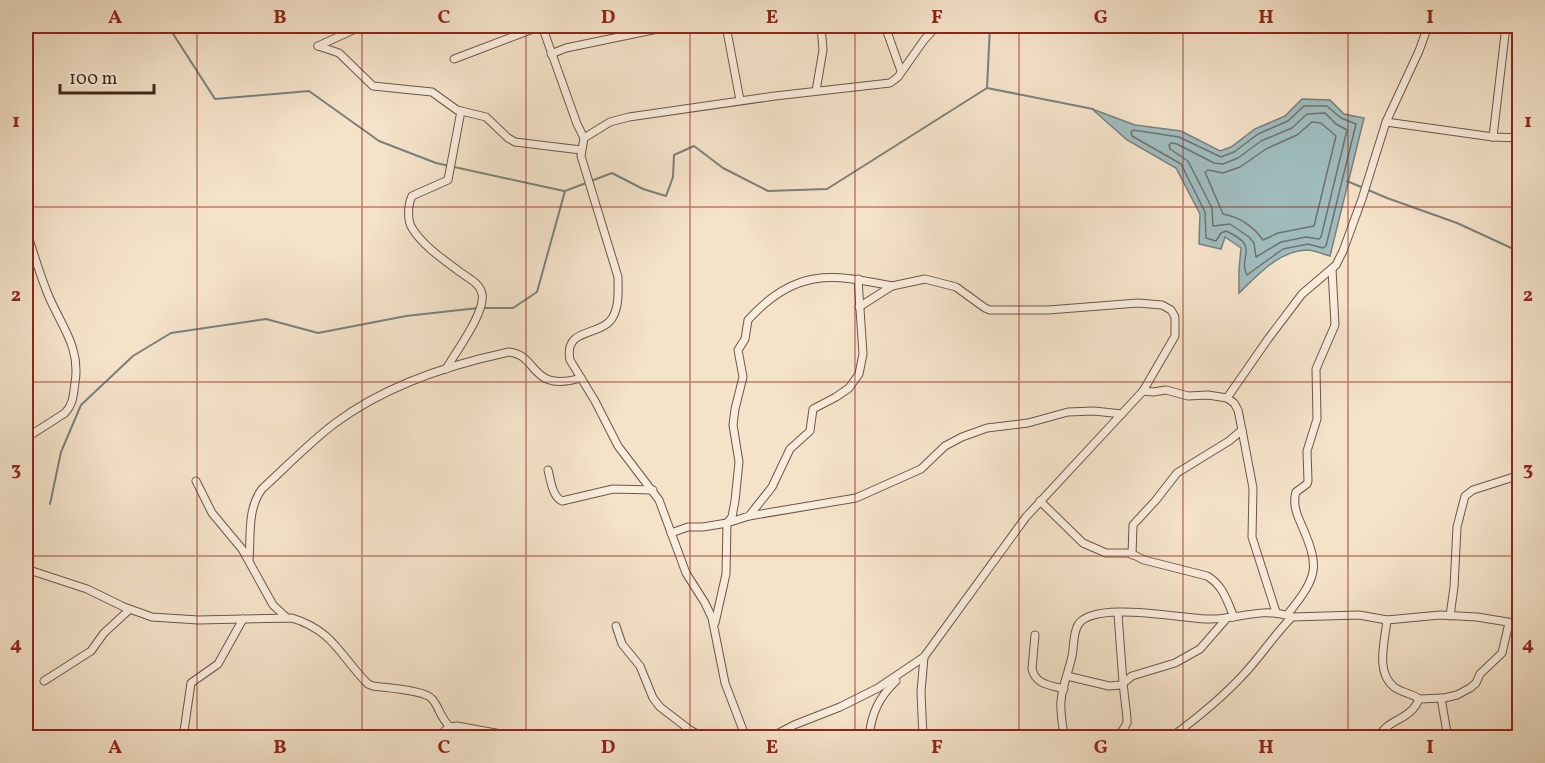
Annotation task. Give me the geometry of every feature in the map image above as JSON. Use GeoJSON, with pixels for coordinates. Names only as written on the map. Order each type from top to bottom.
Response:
{"type":"FeatureCollection","features":[{"type":"Feature","properties":{"kind":"street"},"geometry":{"type":"LineString","coordinates":[[362,26],[318,46],[339,53],[373,86],[432,92],[452,108],[486,117],[515,142],[581,150]]}},
{"type":"Feature","properties":{"kind":"street"},"geometry":{"type":"LineString","coordinates":[[454,59],[542,26],[584,138],[581,150],[583,165],[618,277],[618,297],[611,320],[597,329],[580,334],[572,342],[568,352],[570,360],[618,446],[653,490],[686,573],[705,603],[714,626],[725,683],[746,738]]}},
{"type":"Feature","properties":{"kind":"street"},"geometry":{"type":"LineString","coordinates":[[551,54],[566,48],[672,26]]}},
{"type":"Feature","properties":{"kind":"street"},"geometry":{"type":"LineString","coordinates":[[726,26],[740,100]]}},
{"type":"Feature","properties":{"kind":"street"},"geometry":{"type":"LineString","coordinates":[[816,91],[823,50],[821,26]]}},
{"type":"Feature","properties":{"kind":"street"},"geometry":{"type":"LineString","coordinates":[[885,26],[901,71]]}},
{"type":"Feature","properties":{"kind":"street"},"geometry":{"type":"LineString","coordinates":[[584,138],[610,122],[628,117],[740,100],[890,83],[895,81],[924,40],[937,26]]}},
{"type":"Feature","properties":{"kind":"street"},"geometry":{"type":"LineString","coordinates":[[1227,398],[1302,294],[1332,269],[1343,250],[1386,122],[1428,26]]}},
{"type":"Feature","properties":{"kind":"street"},"geometry":{"type":"LineString","coordinates":[[1493,137],[1506,26]]}},
{"type":"Feature","properties":{"kind":"street"},"geometry":{"type":"LineString","coordinates":[[446,369],[477,316],[483,294],[478,285],[424,242],[410,226],[409,202],[412,196],[448,180],[460,111]]}},
{"type":"Feature","properties":{"kind":"street"},"geometry":{"type":"LineString","coordinates":[[1386,122],[1493,137],[1520,138]]}},
{"type":"Feature","properties":{"kind":"street"},"geometry":{"type":"LineString","coordinates":[[26,230],[52,306],[72,341],[77,368],[74,398],[70,408],[26,438]]}},
{"type":"Feature","properties":{"kind":"street"},"geometry":{"type":"LineString","coordinates":[[1170,738],[1191,723],[1245,674],[1289,616],[1310,583],[1314,569],[1312,550],[1296,513],[1294,500],[1298,490],[1308,481],[1307,451],[1315,427],[1317,411],[1316,369],[1335,325],[1332,269]]}},
{"type":"Feature","properties":{"kind":"street"},"geometry":{"type":"LineString","coordinates":[[714,626],[726,574],[727,523],[732,517],[739,462],[733,424],[743,377],[738,350],[745,339],[748,320],[780,291],[795,283],[828,277],[858,279],[892,286]]}},
{"type":"Feature","properties":{"kind":"street"},"geometry":{"type":"LineString","coordinates":[[749,516],[772,487],[790,449],[810,430],[813,409],[849,388],[859,374],[863,354],[858,279]]}},
{"type":"Feature","properties":{"kind":"street"},"geometry":{"type":"LineString","coordinates":[[769,738],[878,688],[924,657],[1010,538],[1040,501],[1143,391],[1175,336],[1175,317],[1171,310],[1162,305],[1138,303],[1048,310],[990,310],[956,287],[940,281],[925,279],[892,286],[859,307]]}},
{"type":"Feature","properties":{"kind":"street"},"geometry":{"type":"LineString","coordinates":[[249,560],[252,507],[256,497],[326,430],[348,414],[400,386],[446,369],[509,352],[518,355],[549,381],[581,378]]}},
{"type":"Feature","properties":{"kind":"street"},"geometry":{"type":"LineString","coordinates":[[1143,391],[1166,390],[1188,396],[1208,395],[1227,398],[1234,403],[1238,410],[1253,488],[1252,537],[1276,612]]}},
{"type":"Feature","properties":{"kind":"street"},"geometry":{"type":"LineString","coordinates":[[671,532],[688,527],[727,523],[749,516],[856,498],[921,469],[945,446],[987,428],[1028,423],[1068,412],[1094,411],[1122,414]]}},
{"type":"Feature","properties":{"kind":"street"},"geometry":{"type":"LineString","coordinates":[[1132,555],[1133,525],[1172,478],[1230,441],[1242,430]]}},
{"type":"Feature","properties":{"kind":"street"},"geometry":{"type":"LineString","coordinates":[[548,470],[556,497],[562,501],[613,489],[653,490]]}},
{"type":"Feature","properties":{"kind":"street"},"geometry":{"type":"LineString","coordinates":[[1450,616],[1457,527],[1465,496],[1473,490],[1520,475]]}},
{"type":"Feature","properties":{"kind":"street"},"geometry":{"type":"LineString","coordinates":[[196,481],[212,513],[238,543],[249,560],[263,590],[273,605],[287,618]]}},
{"type":"Feature","properties":{"kind":"street"},"geometry":{"type":"LineString","coordinates":[[1040,501],[1083,543],[1106,552],[1130,553],[1144,560],[1207,576],[1222,589],[1231,618]]}},
{"type":"Feature","properties":{"kind":"street"},"geometry":{"type":"LineString","coordinates":[[26,569],[87,589],[129,610],[152,617],[198,620],[287,618],[307,622],[341,650],[368,684],[423,694],[432,698],[439,714],[450,727]]}},
{"type":"Feature","properties":{"kind":"street"},"geometry":{"type":"LineString","coordinates":[[44,681],[90,651],[104,633],[129,610]]}},
{"type":"Feature","properties":{"kind":"street"},"geometry":{"type":"LineString","coordinates":[[1064,738],[1061,700],[1078,625],[1091,617],[1144,612],[1210,620],[1266,611],[1289,616],[1359,615],[1387,620],[1450,616],[1477,617],[1520,624]]}},
{"type":"Feature","properties":{"kind":"street"},"geometry":{"type":"LineString","coordinates":[[1118,614],[1127,718],[1127,723],[1118,738]]}},
{"type":"Feature","properties":{"kind":"street"},"geometry":{"type":"LineString","coordinates":[[1067,676],[1109,687],[1123,683],[1132,676],[1175,663],[1200,649],[1231,618]]}},
{"type":"Feature","properties":{"kind":"street"},"geometry":{"type":"LineString","coordinates":[[183,738],[191,683],[218,664],[243,619]]}},
{"type":"Feature","properties":{"kind":"street"},"geometry":{"type":"LineString","coordinates":[[1387,620],[1384,676],[1392,685],[1419,699],[1457,695],[1476,682],[1480,674],[1502,653],[1509,623]]}},
{"type":"Feature","properties":{"kind":"street"},"geometry":{"type":"LineString","coordinates":[[616,626],[622,644],[644,674],[653,698],[690,730],[704,738]]}},
{"type":"Feature","properties":{"kind":"street"},"geometry":{"type":"LineString","coordinates":[[1035,635],[1034,675],[1042,683],[1064,689]]}},
{"type":"Feature","properties":{"kind":"street"},"geometry":{"type":"LineString","coordinates":[[923,738],[921,692],[924,657]]}},
{"type":"Feature","properties":{"kind":"street"},"geometry":{"type":"LineString","coordinates":[[869,738],[874,710],[881,697],[911,667]]}},
{"type":"Feature","properties":{"kind":"street"},"geometry":{"type":"LineString","coordinates":[[1441,698],[1448,738]]}},
{"type":"Feature","properties":{"kind":"street"},"geometry":{"type":"LineString","coordinates":[[1379,738],[1384,728],[1409,715],[1419,699]]}},
{"type":"Feature","properties":{"kind":"street"},"geometry":{"type":"LineString","coordinates":[[440,738],[444,730],[458,726],[524,738]]}},
{"type":"Feature","properties":{"kind":"water"},"geometry":{"type":"Polygon","coordinates":[[[1302,99],[1330,100],[1344,114],[1364,118],[1330,256],[1307,250],[1287,255],[1269,265],[1239,293],[1241,248],[1225,237],[1221,249],[1199,244],[1200,214],[1176,168],[1127,140],[1092,109],[1135,125],[1181,131],[1220,151],[1231,147],[1255,129],[1285,116],[1302,99]]]}},
{"type":"Feature","properties":{"kind":"waterway"},"geometry":{"type":"LineString","coordinates":[[168,26],[215,99],[309,91],[379,141],[436,163],[564,191]]}},
{"type":"Feature","properties":{"kind":"waterway"},"geometry":{"type":"LineString","coordinates":[[987,88],[990,26]]}},
{"type":"Feature","properties":{"kind":"waterway"},"geometry":{"type":"LineString","coordinates":[[591,181],[612,173],[643,189],[666,196],[673,177],[674,155],[694,146],[723,168],[768,191],[827,189],[987,88],[1093,109]]}},
{"type":"Feature","properties":{"kind":"waterway"},"geometry":{"type":"LineString","coordinates":[[1347,181],[1457,223],[1520,252]]}},
{"type":"Feature","properties":{"kind":"waterway"},"geometry":{"type":"LineString","coordinates":[[483,308],[513,308],[537,292],[565,191],[586,183]]}},
{"type":"Feature","properties":{"kind":"waterway"},"geometry":{"type":"LineString","coordinates":[[50,504],[61,452],[81,405],[133,356],[171,333],[266,319],[318,333],[406,316],[478,308]]}}]}
